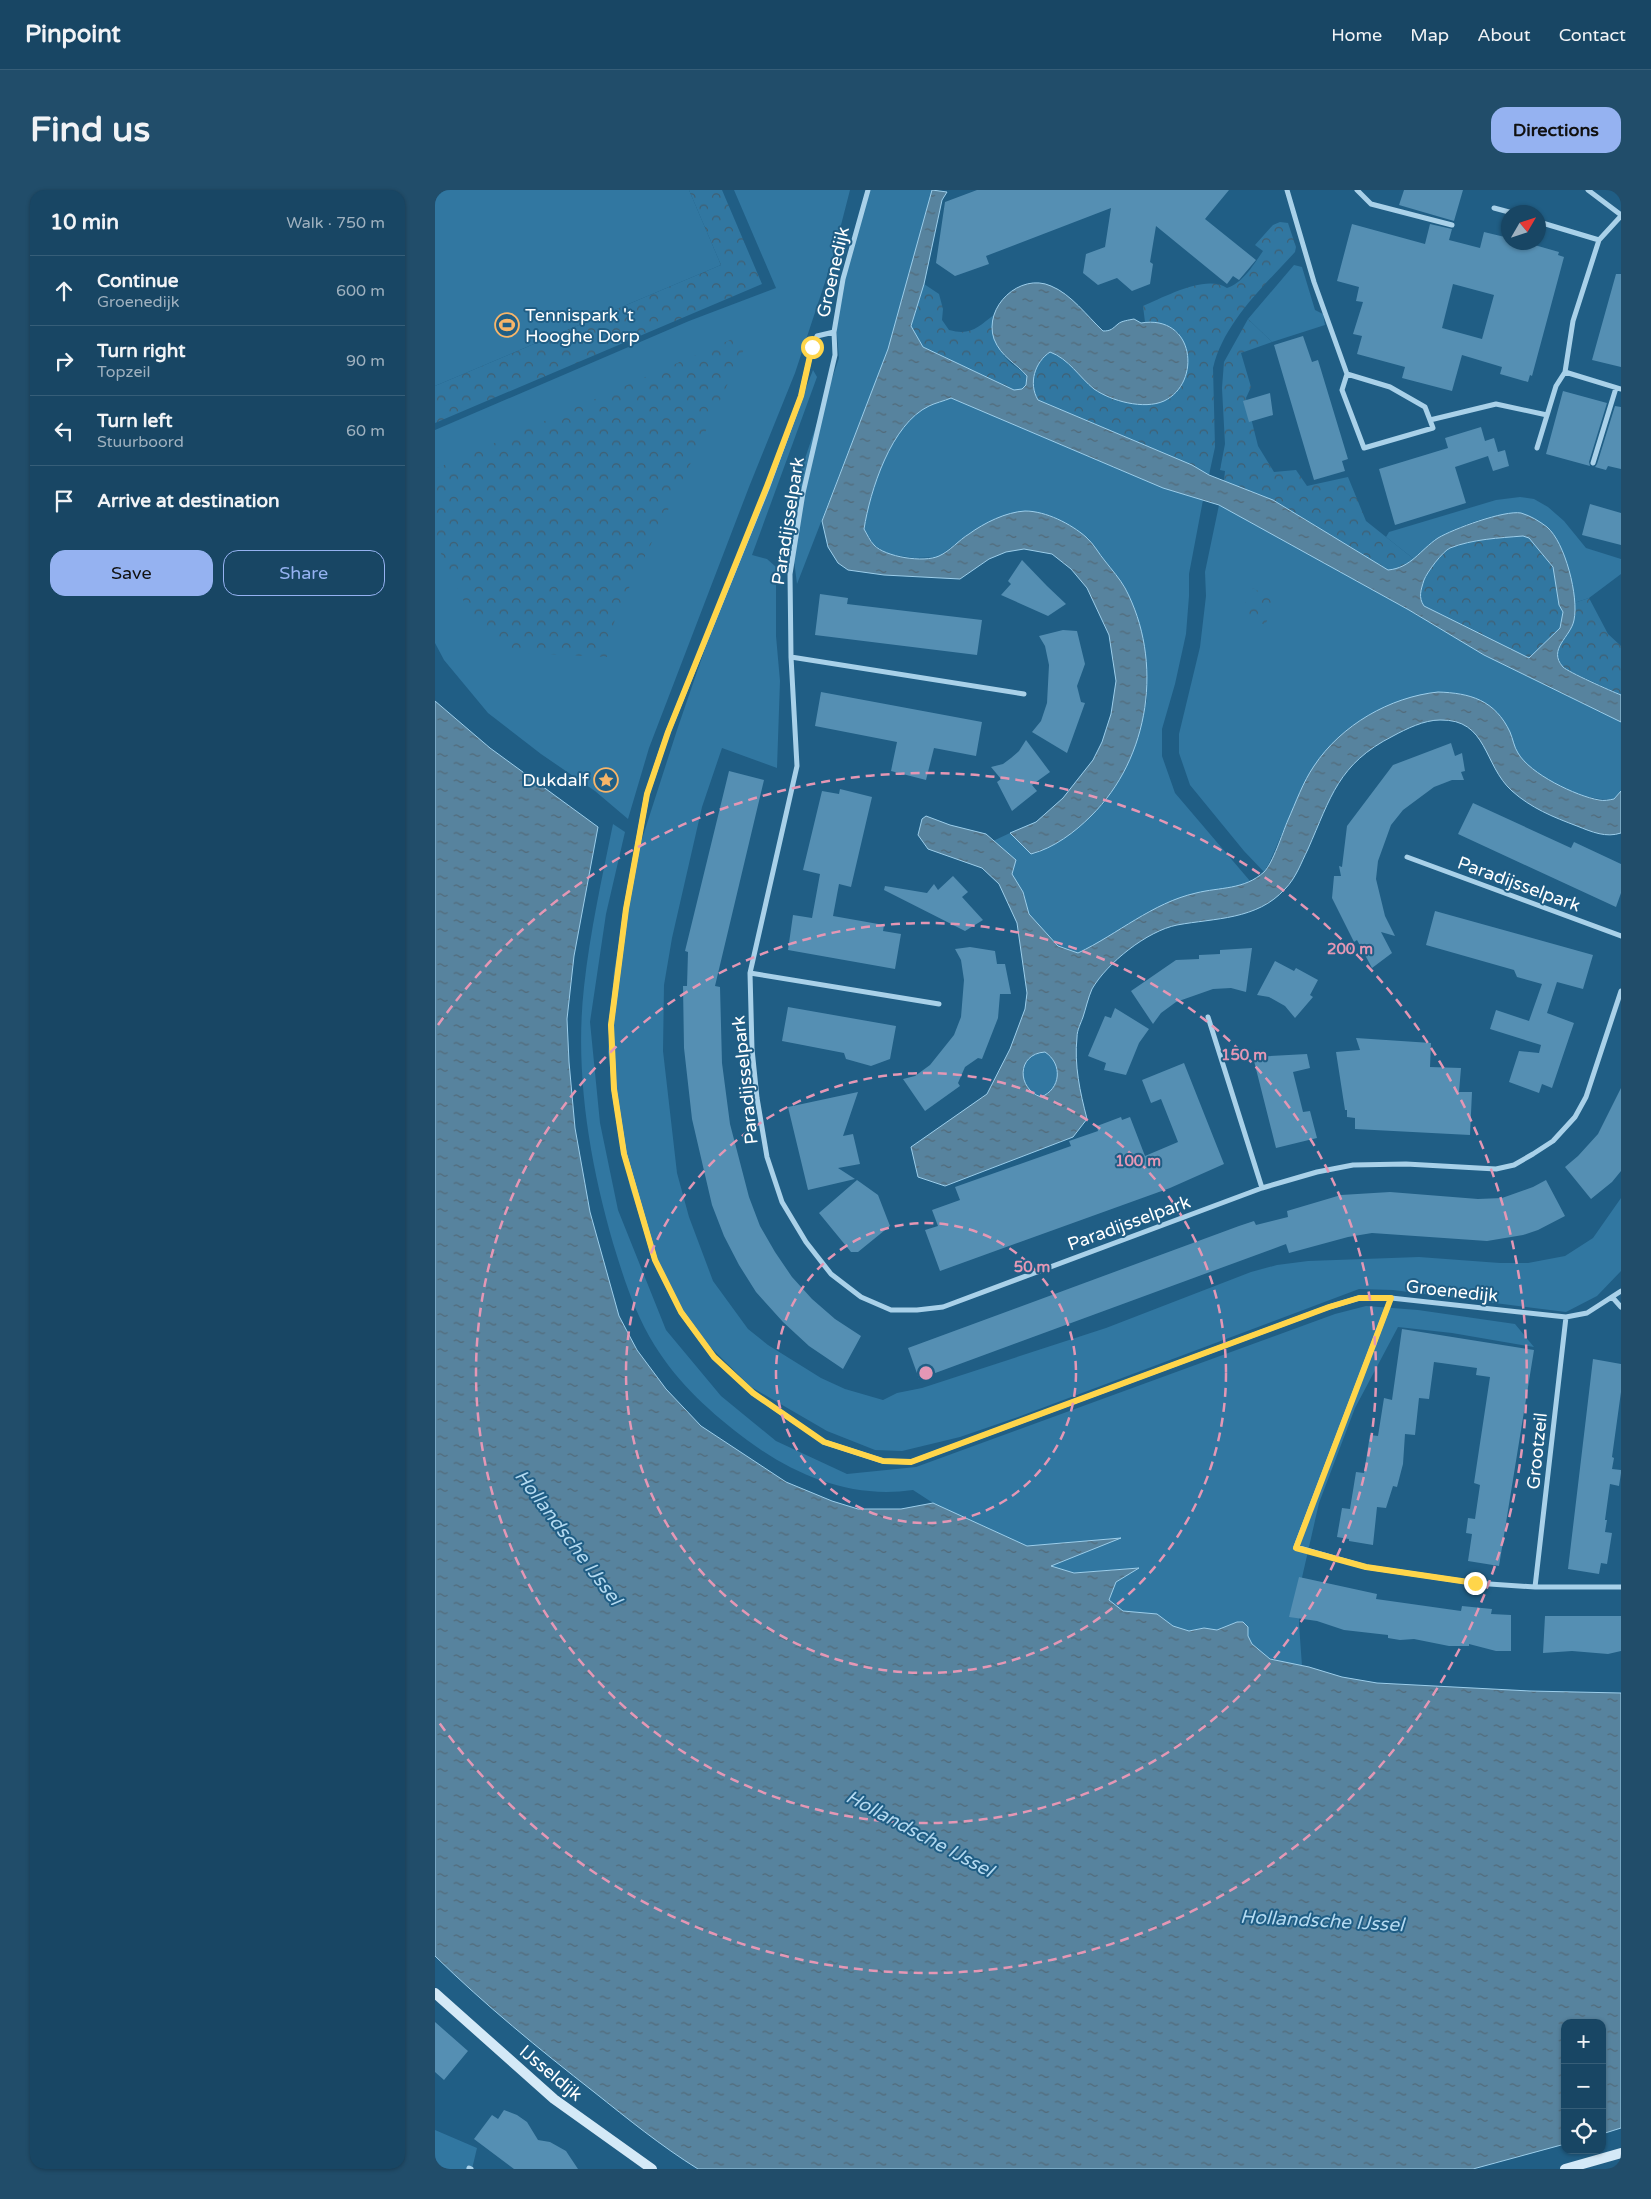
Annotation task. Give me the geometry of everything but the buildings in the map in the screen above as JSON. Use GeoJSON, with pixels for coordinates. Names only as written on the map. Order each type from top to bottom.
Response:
{"type":"FeatureCollection","features":[{"type":"Feature","properties":{"kind":"street","name":"Groenedijk"},"geometry":{"type":"LineString","coordinates":[[868,190],[843,279],[834,332],[817,336],[812,347],[801,396],[771,477],[668,732],[647,794],[626,909],[611,1025],[614,1089],[624,1154],[639,1210],[655,1260],[681,1312],[714,1357],[753,1393],[824,1442],[883,1461],[911,1462],[1329,1307],[1359,1298],[1391,1298],[1565,1317],[1587,1313],[1613,1298],[1621,1291]]}},
{"type":"Feature","properties":{"kind":"street"},"geometry":{"type":"LineString","coordinates":[[1287,190],[1313,282],[1347,374],[1342,390],[1364,448],[1433,428],[1425,408],[1390,387],[1347,374]]}},
{"type":"Feature","properties":{"kind":"street"},"geometry":{"type":"LineString","coordinates":[[1357,190],[1371,204],[1452,225]]}},
{"type":"Feature","properties":{"kind":"street"},"geometry":{"type":"LineString","coordinates":[[1537,448],[1556,386],[1565,372],[1573,321],[1599,240],[1621,215],[1588,190]]}},
{"type":"Feature","properties":{"kind":"street"},"geometry":{"type":"LineString","coordinates":[[1493,208],[1501,210]]}},
{"type":"Feature","properties":{"kind":"street"},"geometry":{"type":"LineString","coordinates":[[1546,224],[1599,240]]}},
{"type":"Feature","properties":{"kind":"street","name":"Paradijsselpark"},"geometry":{"type":"LineString","coordinates":[[834,332],[835,355],[803,493],[790,574],[791,657],[797,766],[750,973],[752,1049],[757,1098],[767,1157],[782,1202],[806,1242],[831,1274],[861,1297],[891,1310],[943,1307],[1263,1188],[1317,1172],[1353,1165],[1405,1164],[1496,1169],[1514,1164],[1553,1141],[1575,1117],[1583,1104],[1621,991]]}},
{"type":"Feature","properties":{"kind":"street"},"geometry":{"type":"LineString","coordinates":[[1565,372],[1618,388],[1593,463]]}},
{"type":"Feature","properties":{"kind":"street"},"geometry":{"type":"LineString","coordinates":[[1430,420],[1496,404],[1547,415]]}},
{"type":"Feature","properties":{"kind":"street"},"geometry":{"type":"LineString","coordinates":[[791,657],[1024,694]]}},
{"type":"Feature","properties":{"kind":"street","name":"Paradijsselpark"},"geometry":{"type":"LineString","coordinates":[[1407,857],[1621,936]]}},
{"type":"Feature","properties":{"kind":"street"},"geometry":{"type":"LineString","coordinates":[[750,973],[939,1004]]}},
{"type":"Feature","properties":{"kind":"street"},"geometry":{"type":"LineString","coordinates":[[1208,1017],[1263,1188]]}},
{"type":"Feature","properties":{"kind":"street"},"geometry":{"type":"LineString","coordinates":[[1391,1298],[1296,1548],[1366,1567],[1475,1583],[1535,1587],[1621,1587]]}},
{"type":"Feature","properties":{"kind":"street"},"geometry":{"type":"LineString","coordinates":[[1613,1298],[1621,1307]]}},
{"type":"Feature","properties":{"kind":"street","name":"Grootzeil"},"geometry":{"type":"LineString","coordinates":[[1535,1587],[1565,1317]]}},
{"type":"Feature","properties":{"kind":"street","name":"IJsseldijk"},"geometry":{"type":"LineString","coordinates":[[435,1993],[554,2099],[651,2169]]}},
{"type":"Feature","properties":{"kind":"street"},"geometry":{"type":"LineString","coordinates":[[1565,2169],[1621,2153]]}},
{"type":"Feature","properties":{"kind":"green space","name":"Tennispark 't Hooghe Dorp"},"geometry":{"type":"Polygon","coordinates":[[[435,190],[689,190],[721,265],[435,386],[435,190]]]}},
{"type":"Feature","properties":{"kind":"green space"},"geometry":{"type":"Polygon","coordinates":[[[689,190],[722,190],[762,284],[435,423],[435,386],[721,265],[689,190]]]}},
{"type":"Feature","properties":{"kind":"green space"},"geometry":{"type":"Polygon","coordinates":[[[734,190],[850,190],[831,264],[795,373],[749,487],[649,748],[628,819],[595,791],[541,754],[488,713],[444,660],[435,643],[435,430],[689,321],[776,288],[734,190]]]}},
{"type":"Feature","properties":{"kind":"green space"},"geometry":{"type":"Polygon","coordinates":[[[870,190],[932,190],[888,349],[797,584],[788,514],[839,358],[835,312],[870,190]]]}},
{"type":"Feature","properties":{"kind":"green space"},"geometry":{"type":"Polygon","coordinates":[[[1280,222],[1288,223],[1296,247],[1295,252],[1258,292],[1236,320],[1218,351],[1213,368],[1215,447],[1209,475],[1192,465],[1038,400],[1033,380],[1040,361],[1050,352],[1063,359],[1089,385],[1101,393],[1120,400],[1147,404],[1179,333],[1163,324],[1145,322],[1143,306],[1185,288],[1197,285],[1218,284],[1227,288],[1233,286],[1248,272],[1263,251],[1255,245],[1273,225],[1280,222]]]}},
{"type":"Feature","properties":{"kind":"green space"},"geometry":{"type":"Polygon","coordinates":[[[1294,265],[1302,267],[1315,310],[1323,314],[1325,325],[1272,342],[1248,319],[1294,265]]]}},
{"type":"Feature","properties":{"kind":"green space"},"geometry":{"type":"Polygon","coordinates":[[[924,284],[939,294],[943,309],[942,320],[949,330],[957,332],[969,331],[995,314],[994,328],[999,348],[1012,364],[1027,376],[1026,385],[1022,389],[1014,390],[923,347],[911,327],[924,284]]]}},
{"type":"Feature","properties":{"kind":"green space"},"geometry":{"type":"Polygon","coordinates":[[[1248,319],[1272,342],[1241,353],[1251,387],[1246,398],[1258,446],[1274,472],[1296,470],[1307,486],[1348,477],[1366,521],[1415,560],[1397,569],[1388,570],[1273,500],[1224,481],[1225,471],[1220,470],[1225,444],[1222,388],[1224,362],[1248,319]]]}},
{"type":"Feature","properties":{"kind":"green space"},"geometry":{"type":"Polygon","coordinates":[[[753,330],[679,488],[616,614],[607,657],[503,652],[465,604],[435,541],[435,469],[753,330]]]}},
{"type":"Feature","properties":{"kind":"green space"},"geometry":{"type":"Polygon","coordinates":[[[813,370],[817,377],[752,555],[767,559],[776,567],[776,636],[780,681],[777,768],[722,748],[702,807],[672,938],[664,985],[663,1051],[677,1173],[689,1217],[713,1281],[748,1329],[768,1345],[821,1378],[845,1389],[883,1400],[897,1393],[922,1388],[1106,1328],[1251,1272],[1277,1265],[1308,1261],[1419,1257],[1500,1263],[1528,1263],[1565,1256],[1593,1238],[1621,1198],[1621,1271],[1597,1296],[1566,1312],[1393,1290],[1359,1289],[1018,1417],[960,1437],[902,1451],[875,1450],[827,1431],[751,1387],[699,1336],[670,1297],[655,1264],[630,1187],[617,1121],[608,1052],[614,971],[633,867],[678,727],[719,608],[813,370]]]}},
{"type":"Feature","properties":{"kind":"green space"},"geometry":{"type":"Polygon","coordinates":[[[951,398],[1163,488],[1203,500],[1189,574],[1186,634],[1175,684],[1162,729],[1162,756],[1175,793],[1250,881],[1236,887],[1195,893],[1149,911],[1099,943],[1078,953],[1058,946],[1029,914],[1023,892],[1012,874],[1016,860],[993,841],[1010,833],[1031,854],[1037,853],[1077,829],[1104,803],[1124,771],[1147,700],[1147,673],[1143,641],[1137,616],[1125,587],[1088,538],[1053,517],[1025,511],[970,533],[938,557],[914,558],[888,554],[874,545],[864,529],[877,478],[893,443],[904,427],[916,415],[929,406],[951,398]]]}},
{"type":"Feature","properties":{"kind":"green space"},"geometry":{"type":"Polygon","coordinates":[[[1520,497],[1534,499],[1548,507],[1564,521],[1586,548],[1621,559],[1621,574],[1589,598],[1574,603],[1567,563],[1519,513],[1491,517],[1462,526],[1435,541],[1415,560],[1386,537],[1389,532],[1496,500],[1520,497]]]}},
{"type":"Feature","properties":{"kind":"green space"},"geometry":{"type":"Polygon","coordinates":[[[1219,505],[1409,610],[1484,655],[1621,722],[1621,791],[1614,799],[1603,799],[1562,788],[1536,773],[1526,764],[1518,755],[1509,730],[1499,716],[1488,706],[1463,694],[1435,693],[1420,696],[1394,703],[1374,712],[1338,737],[1308,778],[1264,872],[1244,851],[1190,785],[1179,753],[1179,734],[1200,647],[1206,596],[1205,572],[1219,505]]]}},
{"type":"Feature","properties":{"kind":"green space"},"geometry":{"type":"Polygon","coordinates":[[[1529,537],[1553,568],[1559,605],[1563,612],[1560,628],[1529,659],[1424,606],[1421,596],[1421,590],[1428,572],[1439,557],[1450,548],[1495,538],[1529,537]]]}},
{"type":"Feature","properties":{"kind":"green space"},"geometry":{"type":"Polygon","coordinates":[[[1253,588],[1276,602],[1265,625],[1241,612],[1253,588]]]}},
{"type":"Feature","properties":{"kind":"green space"},"geometry":{"type":"Polygon","coordinates":[[[1589,598],[1608,634],[1621,646],[1621,695],[1563,668],[1557,655],[1559,646],[1573,623],[1574,603],[1589,598]]]}},
{"type":"Feature","properties":{"kind":"green space"},"geometry":{"type":"Polygon","coordinates":[[[613,824],[625,832],[606,914],[590,1022],[600,1123],[618,1210],[666,1330],[721,1396],[776,1441],[847,1474],[916,1467],[1335,1314],[1366,1306],[1418,1310],[1515,1324],[1534,1347],[1452,1333],[1398,1327],[1355,1408],[1319,1503],[1301,1582],[1299,1624],[1302,1666],[1276,1660],[1259,1653],[1249,1640],[1248,1631],[1237,1622],[1217,1630],[1204,1628],[1189,1631],[1173,1626],[1157,1614],[1123,1611],[1109,1600],[1116,1582],[1138,1568],[1074,1573],[1050,1566],[1118,1538],[1027,1546],[933,1503],[913,1490],[868,1491],[846,1488],[825,1482],[805,1474],[765,1453],[721,1420],[674,1373],[655,1346],[638,1313],[617,1256],[599,1191],[592,1157],[583,1089],[581,1021],[584,987],[593,925],[613,824]]]}},
{"type":"Feature","properties":{"kind":"green space"},"geometry":{"type":"Polygon","coordinates":[[[1045,1052],[1055,1063],[1057,1076],[1053,1088],[1041,1097],[1027,1087],[1023,1072],[1029,1059],[1036,1054],[1045,1052]]]}},
{"type":"Feature","properties":{"kind":"green space"},"geometry":{"type":"Polygon","coordinates":[[[435,2130],[477,2148],[472,2169],[435,2169],[435,2130]]]}},
{"type":"Feature","properties":{"kind":"water"},"geometry":{"type":"Polygon","coordinates":[[[932,190],[947,192],[942,200],[924,284],[911,326],[923,347],[1014,390],[1022,389],[1026,385],[1027,376],[997,345],[992,327],[994,315],[999,304],[1016,288],[1027,284],[1039,283],[1051,286],[1072,300],[1103,331],[1108,331],[1121,322],[1134,319],[1141,323],[1159,323],[1173,329],[1182,339],[1187,352],[1188,366],[1184,380],[1176,392],[1164,401],[1147,405],[1128,403],[1101,393],[1094,389],[1063,359],[1050,352],[1040,361],[1033,380],[1038,400],[1192,465],[1209,475],[1273,500],[1388,570],[1403,566],[1438,538],[1479,521],[1513,513],[1521,513],[1535,519],[1554,534],[1565,557],[1572,584],[1575,610],[1574,620],[1561,643],[1558,654],[1559,661],[1563,667],[1621,695],[1621,722],[1484,655],[1409,610],[1219,505],[1163,488],[951,398],[929,406],[916,415],[904,427],[893,443],[877,478],[864,529],[873,543],[879,549],[895,556],[915,559],[932,558],[943,554],[981,526],[1003,516],[1025,511],[1050,516],[1073,527],[1086,537],[1118,578],[1125,588],[1137,616],[1144,646],[1147,677],[1145,708],[1138,738],[1127,766],[1111,793],[1085,822],[1056,844],[1031,854],[1010,833],[1036,822],[1063,798],[1093,760],[1102,742],[1111,714],[1116,681],[1109,635],[1087,588],[1071,569],[1052,554],[1024,549],[1006,552],[989,559],[960,579],[884,575],[848,570],[838,563],[828,547],[822,521],[888,349],[932,190]],[[1523,536],[1486,539],[1450,548],[1443,553],[1428,572],[1421,590],[1422,603],[1424,606],[1529,658],[1560,628],[1563,612],[1559,605],[1553,567],[1529,538],[1523,536]]]}},
{"type":"Feature","properties":{"kind":"water"},"geometry":{"type":"Polygon","coordinates":[[[1438,692],[1450,693],[1461,694],[1480,700],[1497,712],[1504,721],[1517,751],[1524,761],[1532,769],[1566,789],[1589,798],[1603,800],[1614,799],[1621,791],[1621,833],[1604,835],[1594,832],[1568,823],[1527,802],[1512,791],[1503,780],[1476,735],[1467,727],[1456,722],[1434,720],[1422,723],[1393,736],[1360,758],[1348,770],[1323,813],[1295,875],[1289,885],[1274,899],[1262,907],[1235,916],[1165,928],[1129,949],[1099,979],[1092,989],[1077,1034],[1077,1068],[1087,1119],[1073,1137],[945,1186],[918,1177],[911,1147],[987,1094],[1010,1049],[1025,1009],[1027,993],[1017,923],[999,884],[982,868],[928,849],[918,835],[922,819],[926,816],[950,825],[986,834],[1016,860],[1012,874],[1023,892],[1029,914],[1058,946],[1078,953],[1165,904],[1196,893],[1240,885],[1264,872],[1271,862],[1303,785],[1325,751],[1352,726],[1368,716],[1402,700],[1438,692]],[[1045,1052],[1036,1054],[1029,1059],[1023,1072],[1027,1087],[1041,1097],[1053,1088],[1056,1082],[1057,1069],[1051,1057],[1045,1052]]]}},
{"type":"Feature","properties":{"kind":"water","name":"Hollandsche IJssel"},"geometry":{"type":"Polygon","coordinates":[[[435,701],[490,748],[598,827],[574,956],[567,1019],[575,1128],[590,1212],[619,1316],[637,1350],[666,1389],[701,1426],[786,1482],[832,1501],[858,1509],[901,1509],[933,1503],[1027,1546],[1121,1538],[1051,1566],[1074,1573],[1139,1568],[1116,1582],[1109,1600],[1123,1611],[1157,1614],[1173,1626],[1189,1631],[1204,1628],[1217,1630],[1237,1622],[1243,1622],[1248,1627],[1248,1636],[1252,1644],[1270,1659],[1309,1667],[1342,1677],[1377,1683],[1530,1691],[1621,1693],[1621,2128],[1606,2133],[1606,2019],[1561,2019],[1561,2145],[1473,2169],[698,2169],[645,2132],[553,2060],[435,1956],[435,701]]]}},
{"type":"Feature","properties":{"kind":"place","name":"Tennispark 't Hooghe Dorp"},"geometry":{"type":"Point","coordinates":[507,325]}},
{"type":"Feature","properties":{"kind":"place","name":"Dukdalf"},"geometry":{"type":"Point","coordinates":[606,780]}},
{"type":"Feature","properties":{"kind":"route"},"geometry":{"type":"LineString","coordinates":[[812,347],[801,396],[767,486],[668,732],[647,794],[626,909],[611,1025],[614,1089],[624,1154],[639,1210],[655,1260],[681,1312],[714,1357],[753,1393],[824,1442],[883,1461],[911,1462],[1329,1307],[1359,1298],[1391,1298],[1296,1548],[1366,1567],[1475,1583]]}}]}
